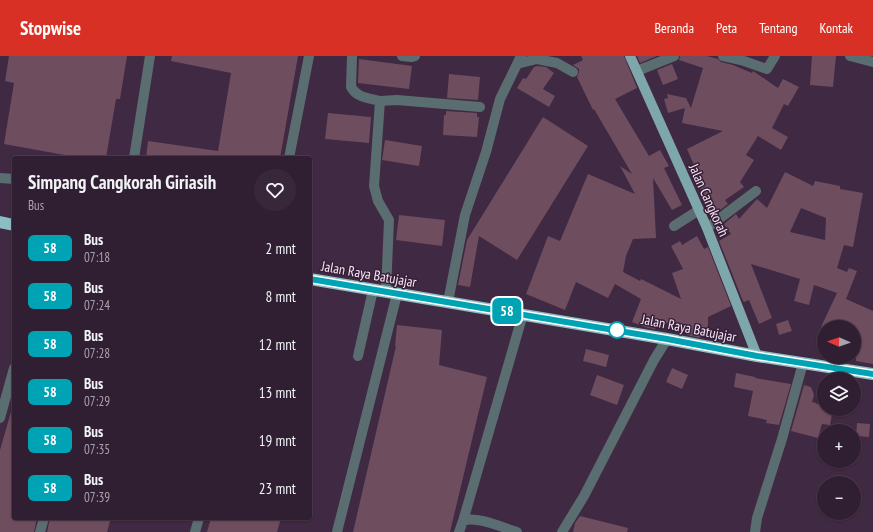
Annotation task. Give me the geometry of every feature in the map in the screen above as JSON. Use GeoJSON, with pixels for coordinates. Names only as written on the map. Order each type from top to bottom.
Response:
{"type":"FeatureCollection","features":[{"type":"Feature","properties":{"kind":"highway"},"geometry":{"type":"LineString","coordinates":[[0,222],[12,225]]}},
{"type":"Feature","properties":{"kind":"highway","name":"Jalan Raya Batujajar"},"geometry":{"type":"LineString","coordinates":[[312,279],[523,314],[757,356],[873,374]]}},
{"type":"Feature","properties":{"kind":"main road","name":"Jalan Cangkorah"},"geometry":{"type":"LineString","coordinates":[[630,56],[707,228],[757,356]]}},
{"type":"Feature","properties":{"kind":"street"},"geometry":{"type":"LineString","coordinates":[[134,156],[150,56]]}},
{"type":"Feature","properties":{"kind":"street"},"geometry":{"type":"LineString","coordinates":[[289,156],[309,56]]}},
{"type":"Feature","properties":{"kind":"street"},"geometry":{"type":"LineString","coordinates":[[352,56],[351,87],[356,94],[380,101],[398,100],[480,107]]}},
{"type":"Feature","properties":{"kind":"street"},"geometry":{"type":"LineString","coordinates":[[402,56],[414,56]]}},
{"type":"Feature","properties":{"kind":"street"},"geometry":{"type":"LineString","coordinates":[[636,71],[674,56]]}},
{"type":"Feature","properties":{"kind":"street"},"geometry":{"type":"LineString","coordinates":[[723,56],[741,60],[767,69],[775,56]]}},
{"type":"Feature","properties":{"kind":"street"},"geometry":{"type":"LineString","coordinates":[[850,56],[873,62]]}},
{"type":"Feature","properties":{"kind":"street"},"geometry":{"type":"LineString","coordinates":[[448,302],[465,215],[486,152],[500,99],[519,60],[537,59],[557,63],[573,72]]}},
{"type":"Feature","properties":{"kind":"street"},"geometry":{"type":"LineString","coordinates":[[337,532],[391,293],[389,220],[378,201],[374,186],[380,101]]}},
{"type":"Feature","properties":{"kind":"street"},"geometry":{"type":"LineString","coordinates":[[0,178],[12,179]]}},
{"type":"Feature","properties":{"kind":"street"},"geometry":{"type":"LineString","coordinates":[[707,228],[756,191]]}},
{"type":"Feature","properties":{"kind":"street"},"geometry":{"type":"LineString","coordinates":[[674,226],[699,210]]}},
{"type":"Feature","properties":{"kind":"street"},"geometry":{"type":"LineString","coordinates":[[358,356],[373,290]]}},
{"type":"Feature","properties":{"kind":"street"},"geometry":{"type":"LineString","coordinates":[[459,532],[523,314]]}},
{"type":"Feature","properties":{"kind":"street"},"geometry":{"type":"LineString","coordinates":[[562,532],[584,496],[654,360],[667,339]]}},
{"type":"Feature","properties":{"kind":"street"},"geometry":{"type":"LineString","coordinates":[[755,532],[757,518],[782,439],[803,362]]}},
{"type":"Feature","properties":{"kind":"street"},"geometry":{"type":"LineString","coordinates":[[0,418],[12,375]]}},
{"type":"Feature","properties":{"kind":"street"},"geometry":{"type":"LineString","coordinates":[[463,521],[470,519],[487,522],[517,532]]}},
{"type":"Feature","properties":{"kind":"street"},"geometry":{"type":"LineString","coordinates":[[40,532],[43,520]]}},
{"type":"Feature","properties":{"kind":"street"},"geometry":{"type":"LineString","coordinates":[[195,532],[198,520]]}},
{"type":"Feature","properties":{"kind":"building"},"geometry":{"type":"Polygon","coordinates":[[[9,56],[127,56],[120,99],[116,99],[106,156],[70,156],[4,144],[14,83],[5,81],[9,56]]]}},
{"type":"Feature","properties":{"kind":"building"},"geometry":{"type":"Polygon","coordinates":[[[172,56],[298,56],[280,156],[146,156],[148,141],[218,151],[231,73],[171,61],[172,56]]]}},
{"type":"Feature","properties":{"kind":"building"},"geometry":{"type":"Polygon","coordinates":[[[581,56],[624,56],[637,88],[615,99],[649,156],[660,150],[669,166],[664,168],[682,205],[672,210],[653,178],[656,238],[633,239],[626,256],[623,272],[640,281],[641,279],[681,299],[672,273],[683,269],[671,246],[680,241],[682,245],[697,236],[704,249],[708,247],[731,306],[708,317],[708,330],[701,329],[700,338],[687,335],[687,325],[658,322],[655,329],[632,322],[641,299],[615,284],[608,298],[576,282],[565,310],[526,294],[548,236],[560,241],[588,174],[635,194],[620,166],[632,174],[594,109],[593,110],[577,77],[579,69],[573,65],[583,60],[581,56]]]}},
{"type":"Feature","properties":{"kind":"building"},"geometry":{"type":"Polygon","coordinates":[[[637,56],[657,56],[640,63],[637,56]]]}},
{"type":"Feature","properties":{"kind":"building"},"geometry":{"type":"Polygon","coordinates":[[[680,56],[707,56],[752,73],[753,71],[778,88],[783,79],[799,87],[788,106],[784,104],[772,128],[788,137],[781,150],[758,136],[746,155],[754,160],[740,182],[744,187],[725,200],[728,204],[716,213],[688,169],[694,165],[687,149],[723,131],[682,123],[685,108],[668,113],[664,99],[668,98],[667,94],[686,98],[691,108],[703,68],[679,60],[680,56]]]}},
{"type":"Feature","properties":{"kind":"building"},"geometry":{"type":"Polygon","coordinates":[[[812,56],[836,56],[833,87],[810,85],[812,56]]]}},
{"type":"Feature","properties":{"kind":"building"},"geometry":{"type":"Polygon","coordinates":[[[359,59],[412,66],[409,89],[358,83],[359,59]]]}},
{"type":"Feature","properties":{"kind":"building"},"geometry":{"type":"Polygon","coordinates":[[[672,64],[678,79],[663,85],[657,70],[672,64]]]}},
{"type":"Feature","properties":{"kind":"building"},"geometry":{"type":"Polygon","coordinates":[[[534,67],[546,67],[554,73],[543,89],[555,96],[549,107],[517,88],[523,78],[526,79],[534,67]]]}},
{"type":"Feature","properties":{"kind":"building"},"geometry":{"type":"Polygon","coordinates":[[[449,74],[480,77],[478,100],[447,98],[449,74]]]}},
{"type":"Feature","properties":{"kind":"building"},"geometry":{"type":"Polygon","coordinates":[[[446,111],[477,113],[477,117],[479,117],[477,137],[443,135],[444,115],[446,115],[446,111]]]}},
{"type":"Feature","properties":{"kind":"building"},"geometry":{"type":"Polygon","coordinates":[[[328,113],[371,117],[369,143],[325,139],[328,113]]]}},
{"type":"Feature","properties":{"kind":"building"},"geometry":{"type":"Polygon","coordinates":[[[543,117],[588,146],[517,260],[479,236],[470,287],[458,285],[467,240],[543,117]]]}},
{"type":"Feature","properties":{"kind":"building"},"geometry":{"type":"Polygon","coordinates":[[[385,140],[422,146],[419,166],[382,160],[385,140]]]}},
{"type":"Feature","properties":{"kind":"building"},"geometry":{"type":"Polygon","coordinates":[[[785,172],[813,186],[815,181],[840,186],[840,189],[863,193],[853,247],[844,245],[837,268],[847,272],[849,268],[857,271],[846,299],[873,311],[873,364],[861,362],[861,320],[824,320],[837,293],[814,285],[809,305],[794,301],[800,279],[751,264],[772,318],[759,324],[749,300],[743,301],[719,241],[731,234],[724,224],[736,214],[739,219],[757,199],[767,208],[785,172]],[[801,208],[790,232],[825,240],[826,218],[801,208]]]}},
{"type":"Feature","properties":{"kind":"building"},"geometry":{"type":"Polygon","coordinates":[[[399,215],[445,220],[442,246],[396,240],[399,215]]]}},
{"type":"Feature","properties":{"kind":"building"},"geometry":{"type":"Polygon","coordinates":[[[788,320],[792,331],[779,335],[776,324],[788,320]]]}},
{"type":"Feature","properties":{"kind":"building"},"geometry":{"type":"Polygon","coordinates":[[[397,325],[442,330],[439,365],[487,377],[450,532],[353,532],[396,346],[397,325]]]}},
{"type":"Feature","properties":{"kind":"building"},"geometry":{"type":"Polygon","coordinates":[[[586,349],[609,355],[606,367],[583,361],[586,349]]]}},
{"type":"Feature","properties":{"kind":"building"},"geometry":{"type":"Polygon","coordinates":[[[672,368],[688,375],[682,389],[666,382],[672,368]]]}},
{"type":"Feature","properties":{"kind":"building"},"geometry":{"type":"Polygon","coordinates":[[[736,373],[791,384],[779,425],[766,423],[767,420],[748,416],[753,391],[734,387],[736,373]]]}},
{"type":"Feature","properties":{"kind":"building"},"geometry":{"type":"Polygon","coordinates":[[[597,375],[624,385],[617,405],[590,395],[597,375]]]}},
{"type":"Feature","properties":{"kind":"building"},"geometry":{"type":"Polygon","coordinates":[[[804,385],[811,387],[814,395],[812,402],[817,404],[817,416],[832,416],[830,424],[817,424],[817,438],[791,431],[804,385]]]}},
{"type":"Feature","properties":{"kind":"building"},"geometry":{"type":"Polygon","coordinates":[[[12,412],[12,520],[37,520],[34,532],[0,532],[0,450],[12,412]]]}},
{"type":"Feature","properties":{"kind":"building"},"geometry":{"type":"Polygon","coordinates":[[[857,423],[870,424],[869,437],[861,436],[861,424],[857,423]]]}},
{"type":"Feature","properties":{"kind":"building"},"geometry":{"type":"Polygon","coordinates":[[[580,516],[628,528],[627,532],[573,532],[575,523],[580,516]]]}},
{"type":"Feature","properties":{"kind":"building"},"geometry":{"type":"Polygon","coordinates":[[[50,520],[110,520],[107,532],[47,532],[50,520]]]}},
{"type":"Feature","properties":{"kind":"building"},"geometry":{"type":"Polygon","coordinates":[[[210,520],[280,520],[277,532],[207,532],[210,520]]]}},
{"type":"Feature","properties":{"kind":"bus line","name":"58"},"geometry":{"type":"LineString","coordinates":[[312,279],[667,339],[757,356],[873,374]]}}]}
